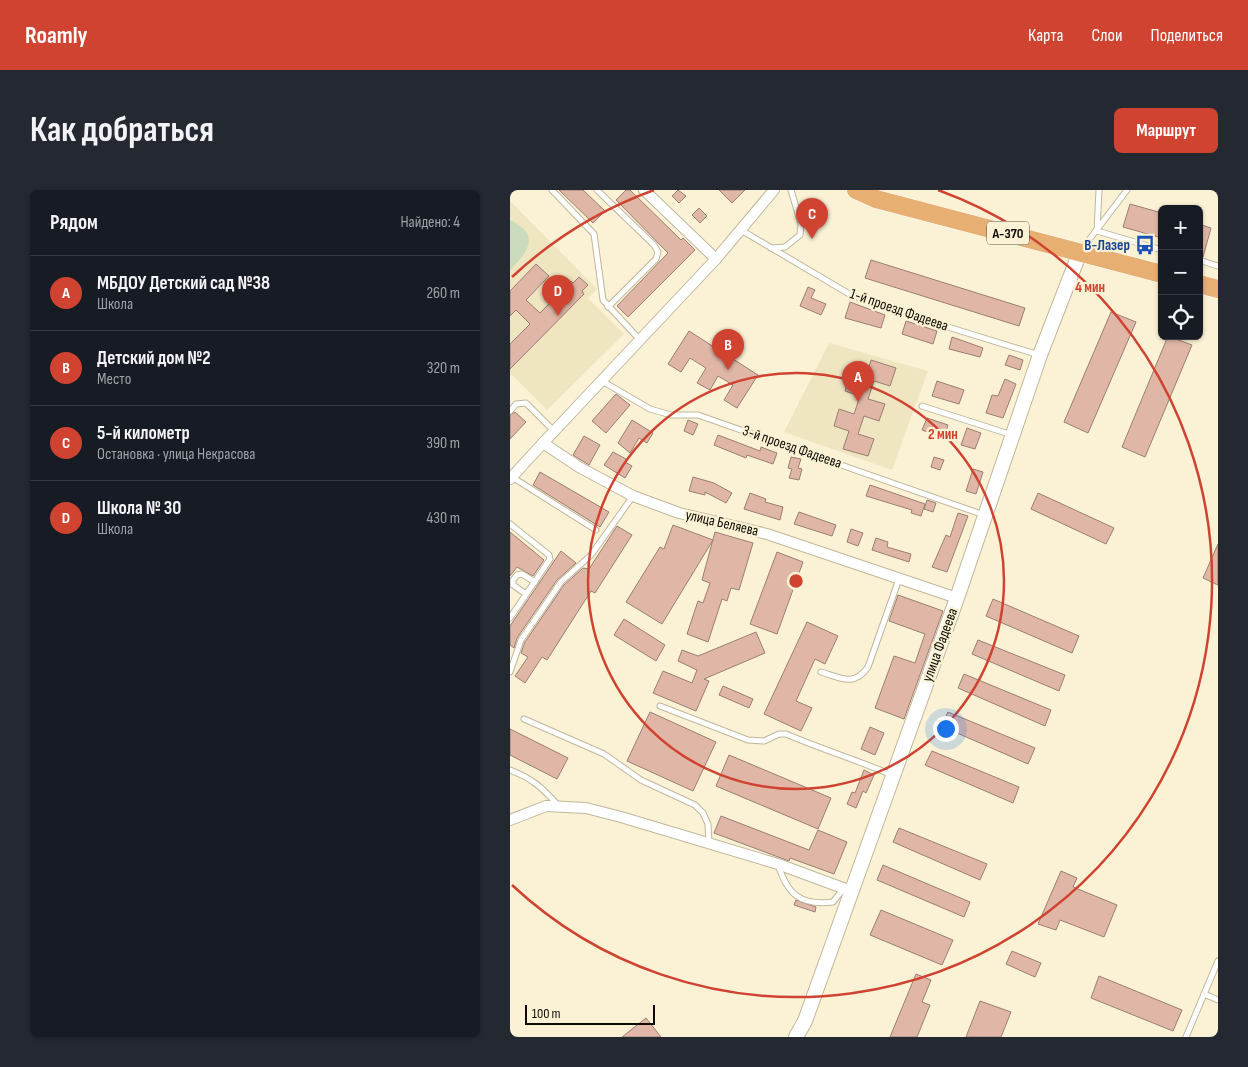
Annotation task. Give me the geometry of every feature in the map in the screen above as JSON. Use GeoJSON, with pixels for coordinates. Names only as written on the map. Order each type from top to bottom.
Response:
{"type":"FeatureCollection","features":[{"type":"Feature","properties":{"kind":"highway","name":"А-370"},"geometry":{"type":"LineString","coordinates":[[856,190],[1158,273]]}},
{"type":"Feature","properties":{"kind":"highway"},"geometry":{"type":"LineString","coordinates":[[1203,285],[1218,289]]}},
{"type":"Feature","properties":{"kind":"main road","name":"улица Фадеева"},"geometry":{"type":"LineString","coordinates":[[796,1037],[805,1021],[848,890],[957,598],[1040,355],[1080,252]]}},
{"type":"Feature","properties":{"kind":"street"},"geometry":{"type":"LineString","coordinates":[[644,190],[716,259]]}},
{"type":"Feature","properties":{"kind":"street"},"geometry":{"type":"LineString","coordinates":[[511,478],[716,259],[774,190]]}},
{"type":"Feature","properties":{"kind":"street","name":"улица Беляева"},"geometry":{"type":"LineString","coordinates":[[543,443],[579,467],[633,496],[679,513],[767,534],[957,598]]}},
{"type":"Feature","properties":{"kind":"street"},"geometry":{"type":"LineString","coordinates":[[510,820],[546,806],[586,808],[621,816],[778,864],[848,890]]}},
{"type":"Feature","properties":{"kind":"lane"},"geometry":{"type":"LineString","coordinates":[[552,190],[594,234],[603,300],[640,340]]}},
{"type":"Feature","properties":{"kind":"lane"},"geometry":{"type":"LineString","coordinates":[[770,248],[785,248],[800,235],[802,224],[791,190]]}},
{"type":"Feature","properties":{"kind":"lane"},"geometry":{"type":"LineString","coordinates":[[1097,231],[1099,190]]}},
{"type":"Feature","properties":{"kind":"lane"},"geometry":{"type":"LineString","coordinates":[[1080,252],[1127,190]]}},
{"type":"Feature","properties":{"kind":"lane"},"geometry":{"type":"LineString","coordinates":[[600,191],[654,245],[658,252],[656,259],[608,307]]}},
{"type":"Feature","properties":{"kind":"lane","name":"1-й проезд Фадеева"},"geometry":{"type":"LineString","coordinates":[[742,230],[851,295],[1040,355]]}},
{"type":"Feature","properties":{"kind":"lane"},"geometry":{"type":"LineString","coordinates":[[1097,231],[1158,249]]}},
{"type":"Feature","properties":{"kind":"lane"},"geometry":{"type":"LineString","coordinates":[[1203,261],[1218,266]]}},
{"type":"Feature","properties":{"kind":"lane","name":"3-й проезд Фадеева"},"geometry":{"type":"LineString","coordinates":[[602,381],[650,409],[671,415],[698,415],[984,515]]}},
{"type":"Feature","properties":{"kind":"lane"},"geometry":{"type":"LineString","coordinates":[[510,411],[516,404],[526,403],[554,431]]}},
{"type":"Feature","properties":{"kind":"lane"},"geometry":{"type":"LineString","coordinates":[[922,406],[1012,435]]}},
{"type":"Feature","properties":{"kind":"lane"},"geometry":{"type":"LineString","coordinates":[[511,478],[596,530]]}},
{"type":"Feature","properties":{"kind":"lane"},"geometry":{"type":"LineString","coordinates":[[510,672],[521,640],[561,582],[591,555],[633,496]]}},
{"type":"Feature","properties":{"kind":"lane"},"geometry":{"type":"LineString","coordinates":[[510,524],[549,555],[549,562],[510,618]]}},
{"type":"Feature","properties":{"kind":"lane"},"geometry":{"type":"LineString","coordinates":[[526,594],[513,585],[512,580],[516,575],[522,574],[535,582]]}},
{"type":"Feature","properties":{"kind":"lane"},"geometry":{"type":"LineString","coordinates":[[821,672],[849,680],[857,679],[863,675],[868,667],[899,579]]}},
{"type":"Feature","properties":{"kind":"lane"},"geometry":{"type":"LineString","coordinates":[[660,706],[748,740],[764,741],[779,734],[786,734],[836,756],[858,761],[892,775]]}},
{"type":"Feature","properties":{"kind":"lane"},"geometry":{"type":"LineString","coordinates":[[524,719],[604,754],[641,780],[695,805],[703,813],[708,824],[709,843]]}},
{"type":"Feature","properties":{"kind":"lane"},"geometry":{"type":"LineString","coordinates":[[510,770],[539,784],[560,807]]}},
{"type":"Feature","properties":{"kind":"lane"},"geometry":{"type":"LineString","coordinates":[[778,864],[784,884],[790,892],[799,897],[816,903],[833,902],[848,890]]}},
{"type":"Feature","properties":{"kind":"lane"},"geometry":{"type":"LineString","coordinates":[[1186,1037],[1218,961]]}},
{"type":"Feature","properties":{"kind":"lane"},"geometry":{"type":"LineString","coordinates":[[1204,994],[1218,1000]]}},
{"type":"Feature","properties":{"kind":"shaded area"},"geometry":{"type":"Polygon","coordinates":[[[510,201],[597,289],[588,298],[624,334],[547,410],[512,375],[510,376],[510,201]]]}},
{"type":"Feature","properties":{"kind":"shaded area"},"geometry":{"type":"Polygon","coordinates":[[[829,343],[928,371],[892,470],[784,432],[829,343]]]}},
{"type":"Feature","properties":{"kind":"green space"},"geometry":{"type":"Polygon","coordinates":[[[510,220],[520,226],[529,238],[526,251],[510,270],[510,220]]]}},
{"type":"Feature","properties":{"kind":"building"},"geometry":{"type":"Polygon","coordinates":[[[559,190],[583,190],[605,211],[593,223],[559,190]]]}},
{"type":"Feature","properties":{"kind":"building"},"geometry":{"type":"Polygon","coordinates":[[[626,190],[630,190],[681,240],[683,238],[695,250],[628,317],[617,306],[668,253],[616,200],[626,190]]]}},
{"type":"Feature","properties":{"kind":"building"},"geometry":{"type":"Polygon","coordinates":[[[678,190],[686,196],[679,203],[672,196],[678,190]]]}},
{"type":"Feature","properties":{"kind":"building"},"geometry":{"type":"Polygon","coordinates":[[[719,190],[745,190],[732,203],[719,190]]]}},
{"type":"Feature","properties":{"kind":"building"},"geometry":{"type":"Polygon","coordinates":[[[1130,204],[1158,212],[1158,237],[1123,227],[1130,204]]]}},
{"type":"Feature","properties":{"kind":"building"},"geometry":{"type":"Polygon","coordinates":[[[699,208],[707,216],[700,223],[692,215],[699,208]]]}},
{"type":"Feature","properties":{"kind":"building"},"geometry":{"type":"Polygon","coordinates":[[[1203,225],[1211,228],[1203,257],[1203,225]]]}},
{"type":"Feature","properties":{"kind":"building"},"geometry":{"type":"Polygon","coordinates":[[[871,260],[1025,308],[1019,326],[865,278],[871,260]]]}},
{"type":"Feature","properties":{"kind":"building"},"geometry":{"type":"Polygon","coordinates":[[[536,264],[549,276],[526,300],[540,313],[571,281],[573,283],[579,277],[588,285],[582,291],[584,294],[510,369],[510,344],[530,324],[516,310],[510,316],[510,291],[536,264]]]}},
{"type":"Feature","properties":{"kind":"building"},"geometry":{"type":"Polygon","coordinates":[[[808,287],[815,290],[811,298],[826,304],[821,315],[800,306],[808,287]]]}},
{"type":"Feature","properties":{"kind":"building"},"geometry":{"type":"Polygon","coordinates":[[[850,302],[885,315],[881,328],[845,318],[850,302]]]}},
{"type":"Feature","properties":{"kind":"building"},"geometry":{"type":"Polygon","coordinates":[[[1111,312],[1136,322],[1088,433],[1064,422],[1111,312]]]}},
{"type":"Feature","properties":{"kind":"building"},"geometry":{"type":"Polygon","coordinates":[[[906,321],[937,331],[933,344],[902,334],[906,321]]]}},
{"type":"Feature","properties":{"kind":"building"},"geometry":{"type":"Polygon","coordinates":[[[689,331],[758,375],[737,408],[724,400],[733,385],[718,376],[710,390],[697,383],[706,368],[690,358],[681,372],[668,364],[689,331]]]}},
{"type":"Feature","properties":{"kind":"building"},"geometry":{"type":"Polygon","coordinates":[[[952,337],[983,348],[980,357],[949,349],[952,337]]]}},
{"type":"Feature","properties":{"kind":"building"},"geometry":{"type":"Polygon","coordinates":[[[1166,340],[1179,340],[1192,345],[1145,457],[1122,447],[1166,340]]]}},
{"type":"Feature","properties":{"kind":"building"},"geometry":{"type":"Polygon","coordinates":[[[1009,355],[1023,360],[1020,370],[1005,365],[1009,355]]]}},
{"type":"Feature","properties":{"kind":"building"},"geometry":{"type":"Polygon","coordinates":[[[871,360],[896,368],[890,386],[874,381],[868,399],[885,404],[879,421],[864,416],[858,434],[874,439],[868,456],[843,449],[849,431],[834,426],[839,409],[854,414],[860,396],[845,391],[850,373],[866,378],[871,360]]]}},
{"type":"Feature","properties":{"kind":"building"},"geometry":{"type":"Polygon","coordinates":[[[1005,379],[1016,384],[1003,418],[986,413],[992,395],[998,396],[1005,379]]]}},
{"type":"Feature","properties":{"kind":"building"},"geometry":{"type":"Polygon","coordinates":[[[937,381],[964,390],[959,404],[932,396],[937,381]]]}},
{"type":"Feature","properties":{"kind":"building"},"geometry":{"type":"Polygon","coordinates":[[[616,394],[630,405],[606,433],[592,421],[616,394]]]}},
{"type":"Feature","properties":{"kind":"building"},"geometry":{"type":"Polygon","coordinates":[[[515,412],[526,422],[510,439],[510,415],[515,412]]]}},
{"type":"Feature","properties":{"kind":"building"},"geometry":{"type":"Polygon","coordinates":[[[927,418],[948,425],[944,438],[922,430],[927,418]]]}},
{"type":"Feature","properties":{"kind":"building"},"geometry":{"type":"Polygon","coordinates":[[[632,420],[653,433],[647,443],[639,438],[630,453],[618,443],[632,420]]]}},
{"type":"Feature","properties":{"kind":"building"},"geometry":{"type":"Polygon","coordinates":[[[688,420],[698,424],[693,435],[684,431],[688,420]]]}},
{"type":"Feature","properties":{"kind":"building"},"geometry":{"type":"Polygon","coordinates":[[[967,428],[981,433],[975,449],[961,445],[967,428]]]}},
{"type":"Feature","properties":{"kind":"building"},"geometry":{"type":"Polygon","coordinates":[[[718,435],[760,451],[761,447],[777,453],[773,464],[747,455],[746,458],[714,445],[718,435]]]}},
{"type":"Feature","properties":{"kind":"building"},"geometry":{"type":"Polygon","coordinates":[[[584,436],[600,445],[589,465],[573,455],[584,436]]]}},
{"type":"Feature","properties":{"kind":"building"},"geometry":{"type":"Polygon","coordinates":[[[613,452],[626,459],[625,462],[632,466],[625,478],[604,465],[613,452]]]}},
{"type":"Feature","properties":{"kind":"building"},"geometry":{"type":"Polygon","coordinates":[[[791,457],[801,459],[798,468],[802,469],[799,480],[789,478],[792,469],[788,468],[791,457]]]}},
{"type":"Feature","properties":{"kind":"building"},"geometry":{"type":"Polygon","coordinates":[[[934,457],[944,460],[940,470],[931,467],[934,457]]]}},
{"type":"Feature","properties":{"kind":"building"},"geometry":{"type":"Polygon","coordinates":[[[973,469],[983,472],[976,494],[966,491],[973,469]]]}},
{"type":"Feature","properties":{"kind":"building"},"geometry":{"type":"Polygon","coordinates":[[[540,472],[609,512],[600,527],[533,485],[540,472]]]}},
{"type":"Feature","properties":{"kind":"building"},"geometry":{"type":"Polygon","coordinates":[[[693,477],[714,483],[732,493],[726,503],[705,492],[705,495],[689,491],[693,477]]]}},
{"type":"Feature","properties":{"kind":"building"},"geometry":{"type":"Polygon","coordinates":[[[870,485],[925,504],[921,516],[911,513],[912,510],[866,496],[870,485]]]}},
{"type":"Feature","properties":{"kind":"building"},"geometry":{"type":"Polygon","coordinates":[[[750,493],[766,499],[765,502],[783,507],[780,520],[744,509],[750,493]]]}},
{"type":"Feature","properties":{"kind":"building"},"geometry":{"type":"Polygon","coordinates":[[[1038,493],[1114,528],[1106,544],[1031,509],[1038,493]]]}},
{"type":"Feature","properties":{"kind":"building"},"geometry":{"type":"Polygon","coordinates":[[[927,500],[936,503],[933,512],[924,509],[927,500]]]}},
{"type":"Feature","properties":{"kind":"building"},"geometry":{"type":"Polygon","coordinates":[[[799,512],[836,525],[832,536],[794,524],[799,512]]]}},
{"type":"Feature","properties":{"kind":"building"},"geometry":{"type":"Polygon","coordinates":[[[958,513],[968,516],[947,572],[932,567],[946,535],[950,537],[958,513]]]}},
{"type":"Feature","properties":{"kind":"building"},"geometry":{"type":"Polygon","coordinates":[[[673,525],[713,540],[662,624],[626,602],[660,547],[664,549],[673,525]]]}},
{"type":"Feature","properties":{"kind":"building"},"geometry":{"type":"Polygon","coordinates":[[[617,526],[632,535],[595,593],[591,591],[547,660],[542,657],[525,683],[515,676],[528,657],[521,653],[525,642],[564,585],[583,568],[589,569],[617,526]]]}},
{"type":"Feature","properties":{"kind":"building"},"geometry":{"type":"Polygon","coordinates":[[[851,529],[863,533],[858,546],[847,542],[851,529]]]}},
{"type":"Feature","properties":{"kind":"building"},"geometry":{"type":"Polygon","coordinates":[[[510,532],[544,560],[533,576],[517,567],[510,576],[510,532]]]}},
{"type":"Feature","properties":{"kind":"building"},"geometry":{"type":"Polygon","coordinates":[[[715,532],[753,543],[739,590],[731,588],[727,601],[722,599],[708,642],[687,634],[698,601],[703,603],[710,583],[702,580],[715,532]]]}},
{"type":"Feature","properties":{"kind":"building"},"geometry":{"type":"Polygon","coordinates":[[[876,538],[888,542],[887,547],[911,554],[909,562],[872,550],[876,538]]]}},
{"type":"Feature","properties":{"kind":"building"},"geometry":{"type":"Polygon","coordinates":[[[1218,544],[1218,585],[1203,578],[1218,544]]]}},
{"type":"Feature","properties":{"kind":"building"},"geometry":{"type":"Polygon","coordinates":[[[561,551],[576,563],[557,580],[517,638],[514,648],[510,645],[510,626],[561,551]]]}},
{"type":"Feature","properties":{"kind":"building"},"geometry":{"type":"Polygon","coordinates":[[[777,552],[803,562],[777,634],[750,624],[777,552]]]}},
{"type":"Feature","properties":{"kind":"building"},"geometry":{"type":"Polygon","coordinates":[[[898,595],[943,611],[904,719],[875,708],[894,656],[915,663],[925,634],[889,621],[898,595]]]}},
{"type":"Feature","properties":{"kind":"building"},"geometry":{"type":"Polygon","coordinates":[[[993,599],[1079,636],[1072,653],[986,616],[993,599]]]}},
{"type":"Feature","properties":{"kind":"building"},"geometry":{"type":"Polygon","coordinates":[[[624,619],[665,645],[656,661],[614,635],[624,619]]]}},
{"type":"Feature","properties":{"kind":"building"},"geometry":{"type":"Polygon","coordinates":[[[807,622],[838,636],[825,664],[815,659],[796,701],[812,708],[801,731],[764,714],[807,622]]]}},
{"type":"Feature","properties":{"kind":"building"},"geometry":{"type":"Polygon","coordinates":[[[756,632],[765,653],[704,679],[709,681],[696,711],[653,693],[663,671],[692,683],[697,670],[678,661],[682,650],[698,656],[756,632]]]}},
{"type":"Feature","properties":{"kind":"building"},"geometry":{"type":"Polygon","coordinates":[[[978,640],[1065,675],[1059,691],[972,654],[978,640]]]}},
{"type":"Feature","properties":{"kind":"building"},"geometry":{"type":"Polygon","coordinates":[[[964,674],[1051,710],[1045,726],[958,688],[964,674]]]}},
{"type":"Feature","properties":{"kind":"building"},"geometry":{"type":"Polygon","coordinates":[[[723,686],[753,699],[749,708],[719,695],[723,686]]]}},
{"type":"Feature","properties":{"kind":"building"},"geometry":{"type":"Polygon","coordinates":[[[650,712],[716,742],[693,791],[627,761],[650,712]]]}},
{"type":"Feature","properties":{"kind":"building"},"geometry":{"type":"Polygon","coordinates":[[[948,712],[1035,748],[1028,764],[941,726],[948,712]]]}},
{"type":"Feature","properties":{"kind":"building"},"geometry":{"type":"Polygon","coordinates":[[[870,727],[884,733],[875,755],[861,749],[870,727]]]}},
{"type":"Feature","properties":{"kind":"building"},"geometry":{"type":"Polygon","coordinates":[[[510,729],[568,758],[557,779],[510,755],[510,729]]]}},
{"type":"Feature","properties":{"kind":"building"},"geometry":{"type":"Polygon","coordinates":[[[932,751],[1019,787],[1013,803],[925,765],[932,751]]]}},
{"type":"Feature","properties":{"kind":"building"},"geometry":{"type":"Polygon","coordinates":[[[729,755],[831,798],[818,829],[716,786],[729,755]]]}},
{"type":"Feature","properties":{"kind":"building"},"geometry":{"type":"Polygon","coordinates":[[[864,770],[874,775],[866,793],[863,791],[856,808],[847,804],[852,792],[855,793],[864,770]]]}},
{"type":"Feature","properties":{"kind":"building"},"geometry":{"type":"Polygon","coordinates":[[[721,816],[809,850],[818,830],[847,842],[834,874],[790,858],[789,861],[714,833],[721,816]]]}},
{"type":"Feature","properties":{"kind":"building"},"geometry":{"type":"Polygon","coordinates":[[[899,828],[987,864],[980,880],[893,842],[899,828]]]}},
{"type":"Feature","properties":{"kind":"building"},"geometry":{"type":"Polygon","coordinates":[[[883,865],[970,902],[964,917],[877,880],[883,865]]]}},
{"type":"Feature","properties":{"kind":"building"},"geometry":{"type":"Polygon","coordinates":[[[1061,871],[1077,878],[1073,887],[1117,905],[1104,937],[1060,920],[1056,930],[1038,924],[1061,871]]]}},
{"type":"Feature","properties":{"kind":"building"},"geometry":{"type":"Polygon","coordinates":[[[796,900],[816,907],[815,912],[794,905],[796,900]]]}},
{"type":"Feature","properties":{"kind":"building"},"geometry":{"type":"Polygon","coordinates":[[[881,910],[953,940],[942,965],[870,935],[881,910]]]}},
{"type":"Feature","properties":{"kind":"building"},"geometry":{"type":"Polygon","coordinates":[[[1012,951],[1041,963],[1035,977],[1006,964],[1012,951]]]}},
{"type":"Feature","properties":{"kind":"building"},"geometry":{"type":"Polygon","coordinates":[[[916,974],[931,980],[922,1002],[930,1005],[917,1037],[890,1037],[916,974]]]}},
{"type":"Feature","properties":{"kind":"building"},"geometry":{"type":"Polygon","coordinates":[[[1099,976],[1182,1010],[1173,1031],[1091,998],[1099,976]]]}},
{"type":"Feature","properties":{"kind":"building"},"geometry":{"type":"Polygon","coordinates":[[[980,1001],[1011,1012],[1001,1037],[966,1037],[980,1001]]]}},
{"type":"Feature","properties":{"kind":"building"},"geometry":{"type":"Polygon","coordinates":[[[646,1018],[661,1037],[622,1037],[646,1018]]]}},
{"type":"Feature","properties":{"kind":"place","name":"5-й километр"},"geometry":{"type":"Point","coordinates":[812,239]}},
{"type":"Feature","properties":{"kind":"place","name":"В-Лазер"},"geometry":{"type":"Point","coordinates":[1145,245]}},
{"type":"Feature","properties":{"kind":"place","name":"Школа № 30"},"geometry":{"type":"Point","coordinates":[558,316]}},
{"type":"Feature","properties":{"kind":"place","name":"Детский дом №2"},"geometry":{"type":"Point","coordinates":[728,370]}},
{"type":"Feature","properties":{"kind":"place","name":"МБДОУ Детский сад №38"},"geometry":{"type":"Point","coordinates":[858,402]}}]}
